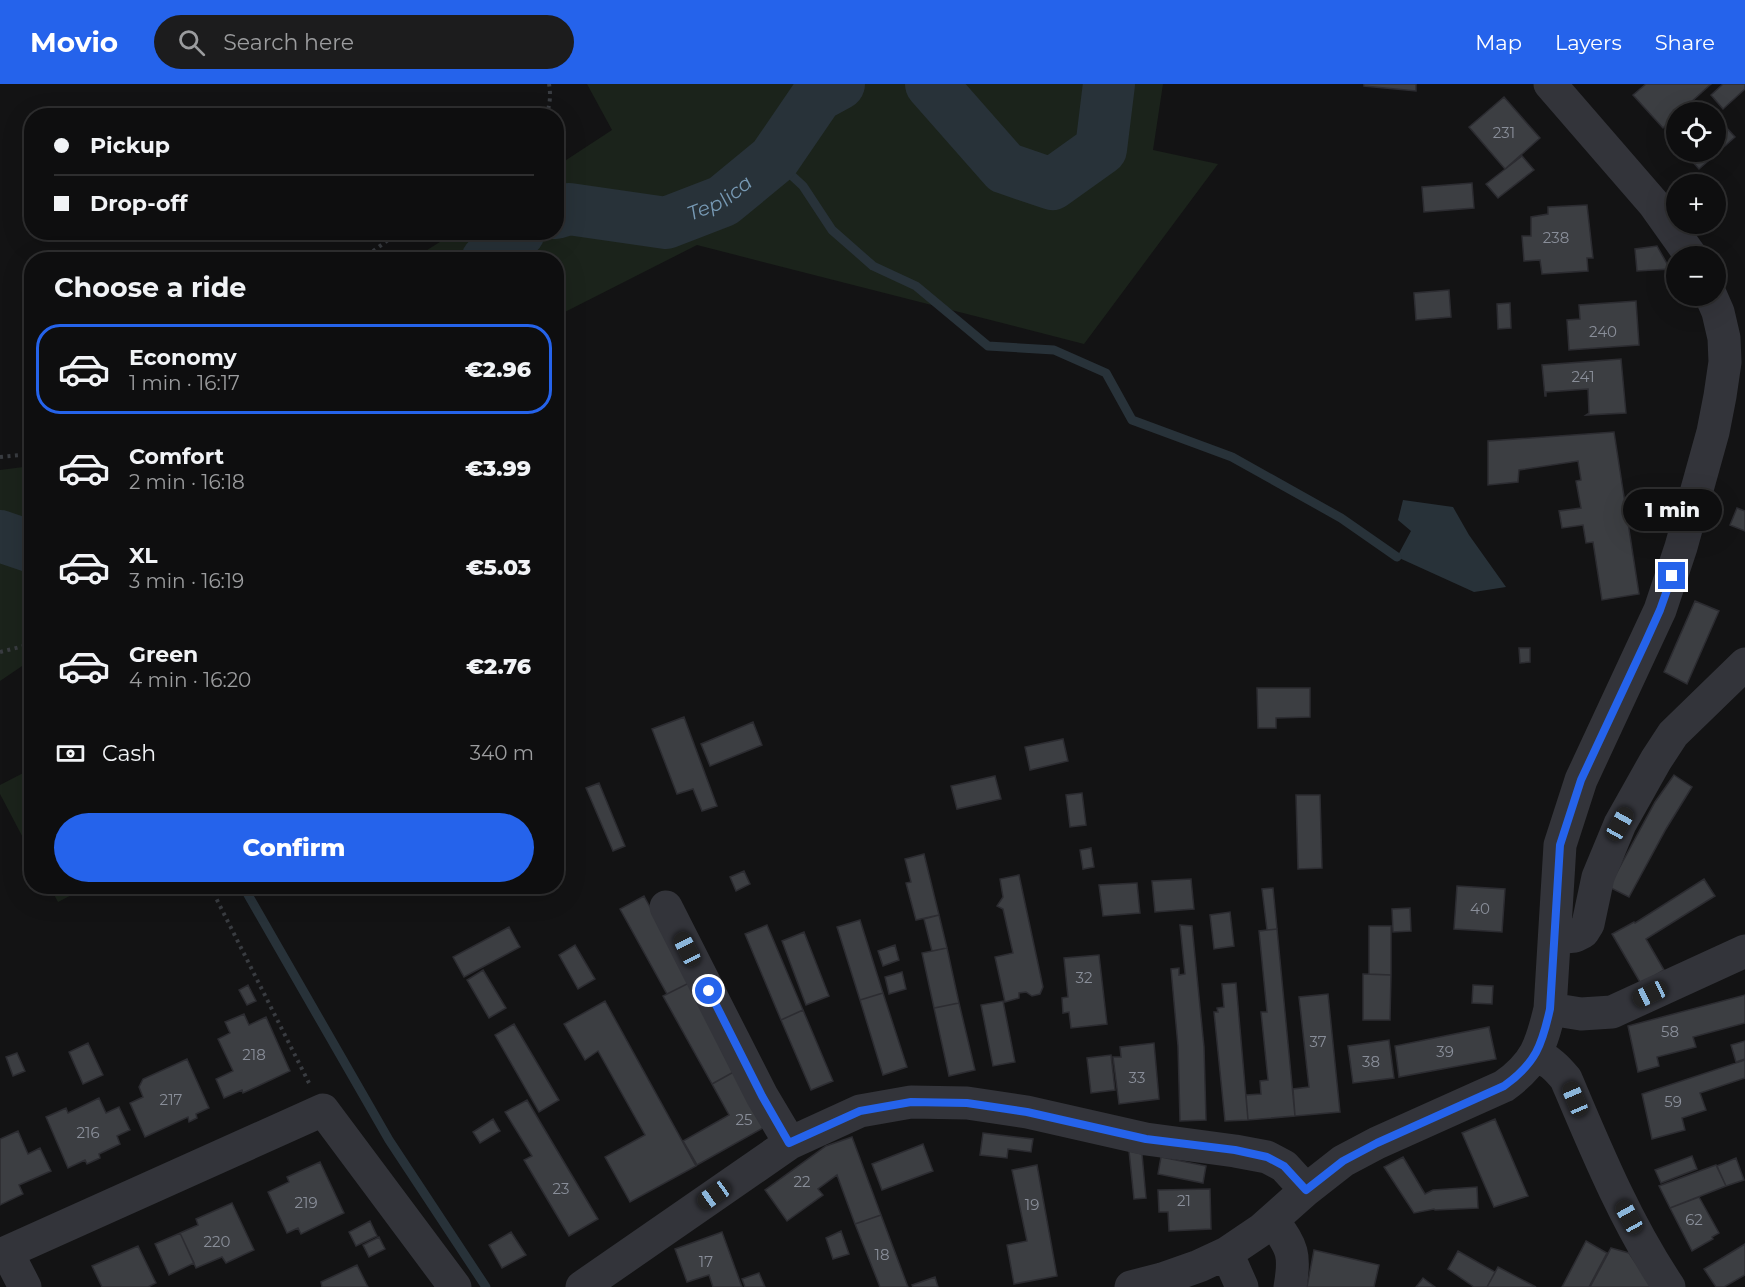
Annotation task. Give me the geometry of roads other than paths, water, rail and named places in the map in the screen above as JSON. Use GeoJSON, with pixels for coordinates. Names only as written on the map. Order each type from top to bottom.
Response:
{"type":"FeatureCollection","features":[{"type":"Feature","properties":{"kind":"street"},"geometry":{"type":"LineString","coordinates":[[1550,84],[1654,204],[1683,246]]}},
{"type":"Feature","properties":{"kind":"street"},"geometry":{"type":"LineString","coordinates":[[1131,1287],[1199,1266],[1227,1252],[1261,1230],[1343,1161],[1377,1143],[1504,1086],[1519,1075],[1536,1055],[1550,1009],[1560,845],[1581,780],[1660,610],[1681,547],[1713,432],[1725,362],[1724,338],[1715,306]]}},
{"type":"Feature","properties":{"kind":"street"},"geometry":{"type":"LineString","coordinates":[[1556,938],[1575,936],[1583,932],[1588,924],[1598,877],[1620,824],[1673,734],[1745,664]]}},
{"type":"Feature","properties":{"kind":"street"},"geometry":{"type":"LineString","coordinates":[[666,907],[762,1096],[789,1143]]}},
{"type":"Feature","properties":{"kind":"street"},"geometry":{"type":"LineString","coordinates":[[1550,1009],[1581,1014],[1612,1012],[1745,951]]}},
{"type":"Feature","properties":{"kind":"street"},"geometry":{"type":"LineString","coordinates":[[1536,1055],[1545,1058],[1557,1067],[1566,1079],[1610,1181],[1669,1287]]}},
{"type":"Feature","properties":{"kind":"street"},"geometry":{"type":"LineString","coordinates":[[582,1287],[789,1143],[860,1111],[911,1102],[967,1103],[1027,1112],[1146,1139],[1235,1150],[1267,1157],[1284,1166],[1306,1190]]}},
{"type":"Feature","properties":{"kind":"street"},"geometry":{"type":"LineString","coordinates":[[24,1287],[4,1254],[323,1110],[455,1287]]}},
{"type":"Feature","properties":{"kind":"street"},"geometry":{"type":"LineString","coordinates":[[1273,1220],[1290,1245],[1293,1256],[1290,1287]]}},
{"type":"Feature","properties":{"kind":"street"},"geometry":{"type":"LineString","coordinates":[[1227,1252],[1242,1287]]}},
{"type":"Feature","properties":{"kind":"waterway","name":"Teplica"},"geometry":{"type":"LineString","coordinates":[[564,211],[569,209],[666,223],[723,201],[774,159],[817,96],[839,84]]}},
{"type":"Feature","properties":{"kind":"waterway","name":"Teplica"},"geometry":{"type":"LineString","coordinates":[[931,84],[1005,168],[1052,184],[1101,149],[1109,84]]}},
{"type":"Feature","properties":{"kind":"waterway"},"geometry":{"type":"LineString","coordinates":[[774,159],[803,186],[832,230],[873,266],[916,286],[988,346],[1054,350],[1106,373],[1132,420],[1232,457],[1341,518],[1397,557]]}},
{"type":"Feature","properties":{"kind":"waterway","name":"Teplica"},"geometry":{"type":"LineString","coordinates":[[496,252],[510,240]]}},
{"type":"Feature","properties":{"kind":"waterway","name":"Teplica"},"geometry":{"type":"LineString","coordinates":[[0,536],[24,544]]}},
{"type":"Feature","properties":{"kind":"waterway"},"geometry":{"type":"LineString","coordinates":[[248,894],[389,1140],[486,1287]]}}]}
